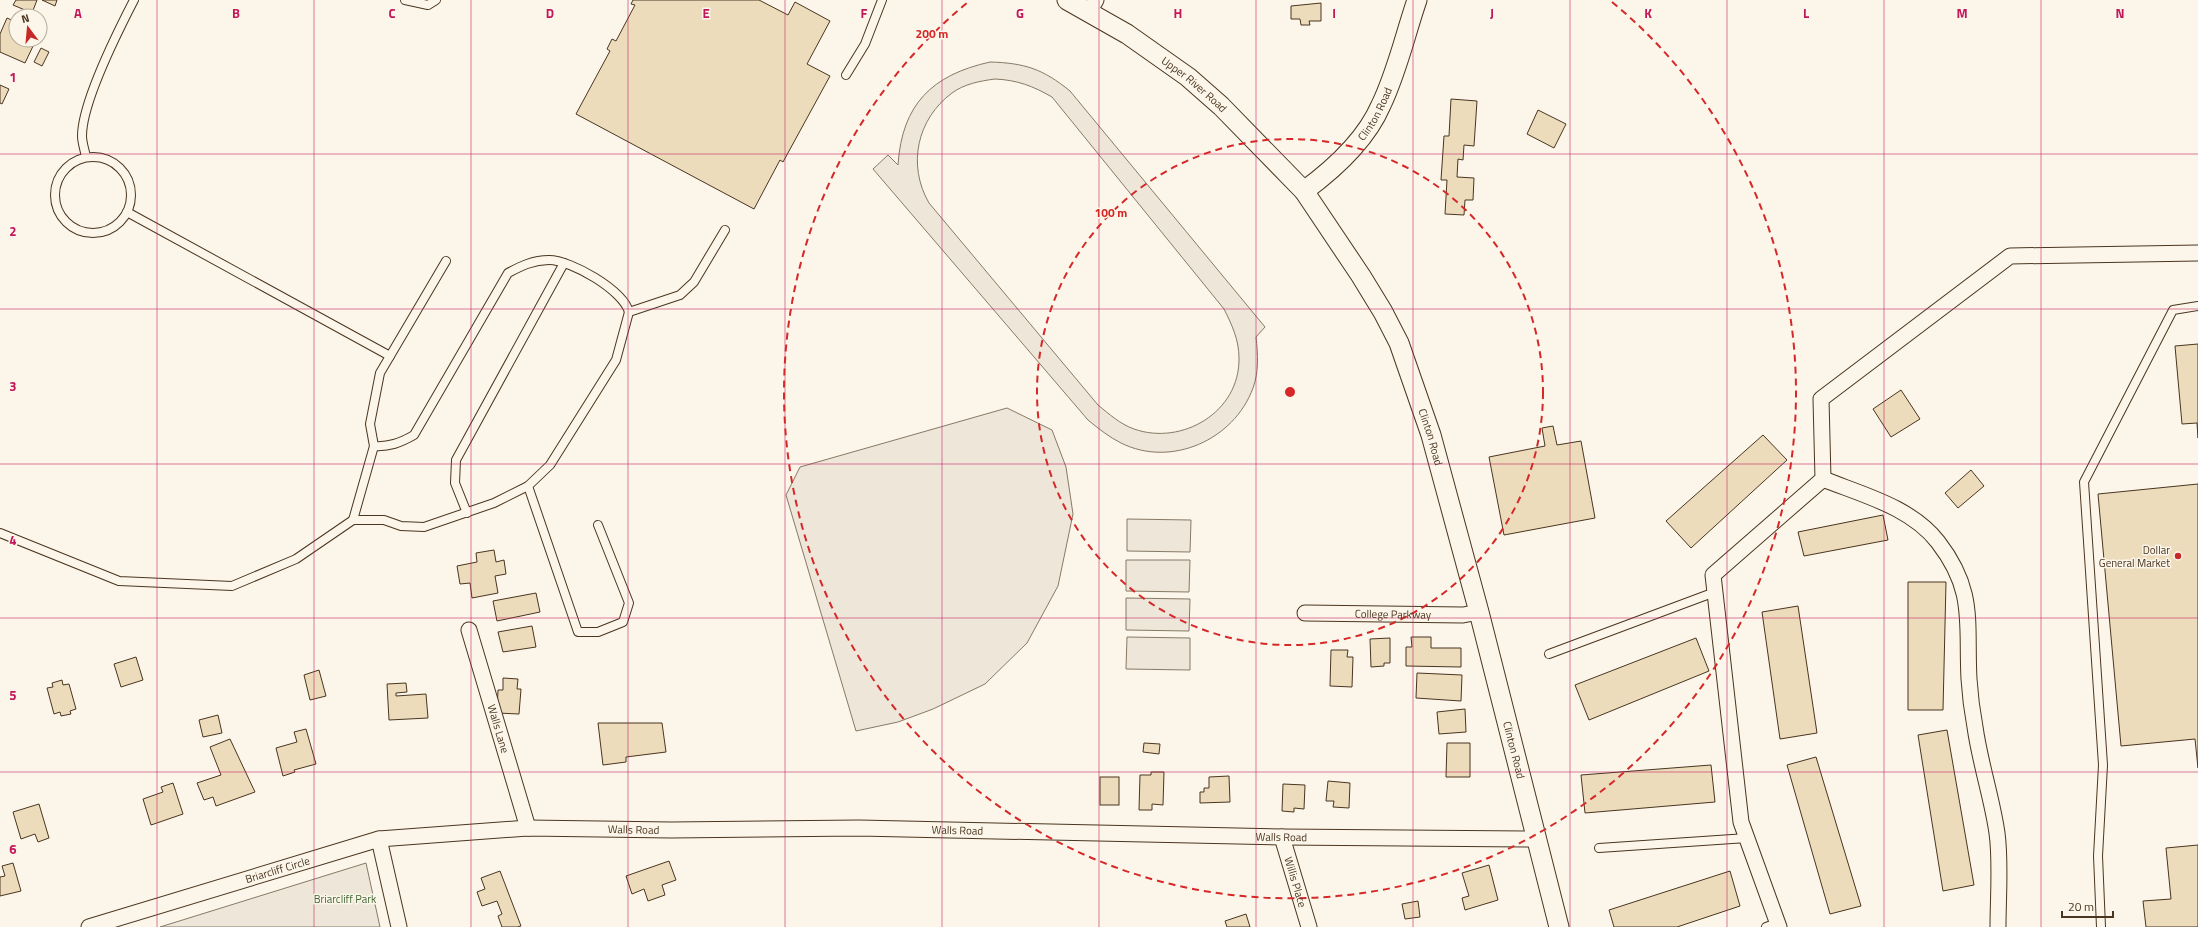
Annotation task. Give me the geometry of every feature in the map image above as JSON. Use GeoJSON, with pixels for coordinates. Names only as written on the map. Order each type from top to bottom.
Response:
{"type":"FeatureCollection","features":[{"type":"Feature","properties":{"kind":"street","name":"Upper River Road"},"geometry":{"type":"LineString","coordinates":[[1067,0],[1093,6],[1127,34],[1202,88],[1304,191]]}},
{"type":"Feature","properties":{"kind":"street","name":"Clinton Road"},"geometry":{"type":"LineString","coordinates":[[1417,0],[1381,106],[1362,135],[1335,167],[1304,191],[1362,276],[1399,344],[1431,435],[1479,612],[1559,927]]}},
{"type":"Feature","properties":{"kind":"street"},"geometry":{"type":"LineString","coordinates":[[1823,479],[1821,399],[2010,256],[2198,253]]}},
{"type":"Feature","properties":{"kind":"street"},"geometry":{"type":"LineString","coordinates":[[1774,926],[1741,822],[1712,575],[1823,479]]}},
{"type":"Feature","properties":{"kind":"street"},"geometry":{"type":"LineString","coordinates":[[1823,479],[1905,513],[1921,523],[1939,542],[1957,572],[1966,596],[1970,621],[1969,679],[1975,728],[1997,834],[1998,927]]}},
{"type":"Feature","properties":{"kind":"street","name":"College Parkway"},"geometry":{"type":"LineString","coordinates":[[1306,613],[1463,615],[1479,612]]}},
{"type":"Feature","properties":{"kind":"street","name":"Walls Lane"},"geometry":{"type":"LineString","coordinates":[[469,630],[528,828]]}},
{"type":"Feature","properties":{"kind":"street","name":"Walls Road"},"geometry":{"type":"LineString","coordinates":[[379,840],[528,828],[672,830],[859,828],[1282,837],[1536,839]]}},
{"type":"Feature","properties":{"kind":"street","name":"Willis Place"},"geometry":{"type":"LineString","coordinates":[[1282,837],[1309,927]]}},
{"type":"Feature","properties":{"kind":"street"},"geometry":{"type":"LineString","coordinates":[[379,840],[399,927]]}},
{"type":"Feature","properties":{"kind":"street","name":"Briarcliff Circle"},"geometry":{"type":"LineString","coordinates":[[89,927],[379,840]]}},
{"type":"Feature","properties":{"kind":"lane"},"geometry":{"type":"LineString","coordinates":[[86,157],[82,137],[90,102],[120,27],[134,0]]}},
{"type":"Feature","properties":{"kind":"lane"},"geometry":{"type":"LineString","coordinates":[[405,0],[428,5],[436,0]]}},
{"type":"Feature","properties":{"kind":"lane"},"geometry":{"type":"LineString","coordinates":[[846,75],[865,44],[882,0]]}},
{"type":"Feature","properties":{"kind":"lane"},"geometry":{"type":"LineString","coordinates":[[86,157],[98,157],[110,160],[123,172],[131,188],[131,200],[127,212],[120,222],[109,229],[96,233],[84,232],[72,226],[63,218],[57,206],[55,194],[58,181],[64,170],[74,162],[86,157]]}},
{"type":"Feature","properties":{"kind":"lane"},"geometry":{"type":"LineString","coordinates":[[127,212],[390,356]]}},
{"type":"Feature","properties":{"kind":"lane"},"geometry":{"type":"LineString","coordinates":[[629,312],[680,295],[694,282],[725,230]]}},
{"type":"Feature","properties":{"kind":"lane"},"geometry":{"type":"LineString","coordinates":[[0,533],[119,581],[232,586],[296,559],[353,520],[384,520],[401,526],[424,527],[467,513],[494,503],[528,486],[550,465],[616,360],[629,312],[627,306],[613,291],[593,277],[564,263],[550,260],[531,261],[508,273],[414,435],[399,443],[384,447],[374,446]]}},
{"type":"Feature","properties":{"kind":"lane"},"geometry":{"type":"LineString","coordinates":[[353,520],[374,446],[370,424],[380,373],[446,261]]}},
{"type":"Feature","properties":{"kind":"lane"},"geometry":{"type":"LineString","coordinates":[[467,513],[455,483],[456,460],[564,263]]}},
{"type":"Feature","properties":{"kind":"lane"},"geometry":{"type":"LineString","coordinates":[[2101,927],[2098,856],[2103,765],[2084,482],[2173,310],[2198,306]]}},
{"type":"Feature","properties":{"kind":"lane"},"geometry":{"type":"LineString","coordinates":[[528,486],[578,632],[598,632],[623,622],[629,603],[598,525]]}},
{"type":"Feature","properties":{"kind":"lane"},"geometry":{"type":"LineString","coordinates":[[1549,654],[1714,592]]}},
{"type":"Feature","properties":{"kind":"lane"},"geometry":{"type":"LineString","coordinates":[[1599,848],[1747,838]]}},
{"type":"Feature","properties":{"kind":"green space"},"geometry":{"type":"Polygon","coordinates":[[[990,62],[1024,66],[1042,72],[1070,91],[1265,327],[1256,337],[1258,363],[1253,388],[1244,406],[1231,422],[1216,435],[1199,444],[1180,450],[1160,452],[1140,450],[1121,443],[1100,430],[1088,420],[873,169],[888,155],[898,165],[906,125],[914,109],[936,84],[952,75],[990,62]],[[995,79],[972,83],[952,93],[940,104],[924,129],[919,144],[917,158],[918,173],[922,188],[929,203],[1098,405],[1119,422],[1134,429],[1152,433],[1171,433],[1189,428],[1205,420],[1219,409],[1230,394],[1237,377],[1239,358],[1238,345],[1224,309],[1052,97],[1025,84],[995,79]]]}},
{"type":"Feature","properties":{"kind":"green space"},"geometry":{"type":"Polygon","coordinates":[[[1007,408],[1052,430],[1066,467],[1073,514],[1058,586],[1027,643],[985,684],[933,709],[898,722],[856,731],[786,495],[800,467],[1007,408]]]}},
{"type":"Feature","properties":{"kind":"green space"},"geometry":{"type":"Polygon","coordinates":[[[1127,519],[1191,520],[1190,552],[1127,551],[1127,519]]]}},
{"type":"Feature","properties":{"kind":"green space"},"geometry":{"type":"Polygon","coordinates":[[[1126,560],[1190,560],[1189,592],[1126,591],[1126,560]]]}},
{"type":"Feature","properties":{"kind":"green space"},"geometry":{"type":"Polygon","coordinates":[[[1126,598],[1190,599],[1189,631],[1126,630],[1126,598]]]}},
{"type":"Feature","properties":{"kind":"green space"},"geometry":{"type":"Polygon","coordinates":[[[1127,637],[1190,638],[1190,670],[1126,669],[1127,637]]]}},
{"type":"Feature","properties":{"kind":"green space","name":"Briarcliff Park"},"geometry":{"type":"Polygon","coordinates":[[[366,863],[380,927],[160,927],[366,863]]]}},
{"type":"Feature","properties":{"kind":"building"},"geometry":{"type":"Polygon","coordinates":[[[16,0],[37,0],[34,8],[20,8],[13,5],[16,0]]]}},
{"type":"Feature","properties":{"kind":"building"},"geometry":{"type":"Polygon","coordinates":[[[42,0],[57,0],[55,6],[42,0]]]}},
{"type":"Feature","properties":{"kind":"building"},"geometry":{"type":"Polygon","coordinates":[[[633,0],[759,0],[788,15],[795,2],[830,21],[807,64],[830,76],[783,162],[780,160],[754,209],[576,114],[610,51],[607,49],[612,39],[616,41],[635,5],[631,4],[633,0]]]}},
{"type":"Feature","properties":{"kind":"building"},"geometry":{"type":"Polygon","coordinates":[[[1321,3],[1321,21],[1309,21],[1310,25],[1301,25],[1300,19],[1291,19],[1291,6],[1321,3]]]}},
{"type":"Feature","properties":{"kind":"building"},"geometry":{"type":"Polygon","coordinates":[[[8,18],[8,48],[32,48],[25,63],[0,52],[0,34],[8,18]]]}},
{"type":"Feature","properties":{"kind":"building"},"geometry":{"type":"Polygon","coordinates":[[[41,48],[49,52],[42,66],[34,62],[41,48]]]}},
{"type":"Feature","properties":{"kind":"building"},"geometry":{"type":"Polygon","coordinates":[[[0,85],[9,89],[2,104],[0,103],[0,85]]]}},
{"type":"Feature","properties":{"kind":"building"},"geometry":{"type":"Polygon","coordinates":[[[1451,99],[1477,101],[1474,146],[1464,145],[1463,160],[1458,159],[1457,177],[1474,178],[1473,200],[1465,200],[1464,215],[1445,214],[1447,180],[1441,180],[1444,136],[1449,136],[1451,99]]]}},
{"type":"Feature","properties":{"kind":"building"},"geometry":{"type":"Polygon","coordinates":[[[1538,110],[1566,124],[1554,148],[1527,134],[1538,110]]]}},
{"type":"Feature","properties":{"kind":"building"},"geometry":{"type":"Polygon","coordinates":[[[2198,344],[2198,438],[2197,423],[2182,424],[2175,346],[2198,344]]]}},
{"type":"Feature","properties":{"kind":"building"},"geometry":{"type":"Polygon","coordinates":[[[1901,390],[1920,419],[1891,437],[1873,409],[1901,390]]]}},
{"type":"Feature","properties":{"kind":"building"},"geometry":{"type":"Polygon","coordinates":[[[1553,426],[1557,445],[1581,441],[1595,518],[1504,535],[1489,457],[1545,446],[1542,428],[1553,426]]]}},
{"type":"Feature","properties":{"kind":"building"},"geometry":{"type":"Polygon","coordinates":[[[1763,435],[1787,460],[1691,548],[1666,521],[1763,435]]]}},
{"type":"Feature","properties":{"kind":"building"},"geometry":{"type":"Polygon","coordinates":[[[1971,470],[1984,486],[1958,508],[1945,493],[1971,470]]]}},
{"type":"Feature","properties":{"kind":"building"},"geometry":{"type":"Polygon","coordinates":[[[2198,484],[2198,768],[2195,739],[2121,746],[2098,494],[2198,484]]]}},
{"type":"Feature","properties":{"kind":"building"},"geometry":{"type":"Polygon","coordinates":[[[1883,515],[1888,540],[1804,556],[1798,532],[1883,515]]]}},
{"type":"Feature","properties":{"kind":"building"},"geometry":{"type":"Polygon","coordinates":[[[494,550],[496,562],[504,560],[506,574],[495,576],[498,593],[472,598],[470,583],[460,584],[457,566],[477,562],[476,553],[494,550]]]}},
{"type":"Feature","properties":{"kind":"building"},"geometry":{"type":"Polygon","coordinates":[[[1908,582],[1946,582],[1943,710],[1908,710],[1908,582]]]}},
{"type":"Feature","properties":{"kind":"building"},"geometry":{"type":"Polygon","coordinates":[[[536,593],[540,612],[497,621],[493,601],[536,593]]]}},
{"type":"Feature","properties":{"kind":"building"},"geometry":{"type":"Polygon","coordinates":[[[1798,606],[1817,733],[1780,739],[1762,612],[1798,606]]]}},
{"type":"Feature","properties":{"kind":"building"},"geometry":{"type":"Polygon","coordinates":[[[532,626],[536,647],[503,652],[498,632],[532,626]]]}},
{"type":"Feature","properties":{"kind":"building"},"geometry":{"type":"Polygon","coordinates":[[[1411,637],[1431,637],[1431,648],[1461,648],[1461,667],[1406,666],[1406,647],[1412,647],[1411,637]]]}},
{"type":"Feature","properties":{"kind":"building"},"geometry":{"type":"Polygon","coordinates":[[[1390,638],[1390,663],[1384,663],[1384,666],[1371,667],[1370,639],[1390,638]]]}},
{"type":"Feature","properties":{"kind":"building"},"geometry":{"type":"Polygon","coordinates":[[[1696,638],[1709,671],[1589,720],[1575,685],[1696,638]]]}},
{"type":"Feature","properties":{"kind":"building"},"geometry":{"type":"Polygon","coordinates":[[[1331,650],[1348,650],[1347,657],[1353,657],[1352,687],[1330,686],[1331,650]]]}},
{"type":"Feature","properties":{"kind":"building"},"geometry":{"type":"Polygon","coordinates":[[[136,657],[143,680],[121,687],[114,664],[136,657]]]}},
{"type":"Feature","properties":{"kind":"building"},"geometry":{"type":"Polygon","coordinates":[[[319,670],[326,696],[310,700],[304,675],[319,670]]]}},
{"type":"Feature","properties":{"kind":"building"},"geometry":{"type":"Polygon","coordinates":[[[1417,673],[1462,675],[1461,701],[1416,698],[1417,673]]]}},
{"type":"Feature","properties":{"kind":"building"},"geometry":{"type":"Polygon","coordinates":[[[503,678],[518,679],[517,689],[521,689],[519,714],[497,713],[498,690],[503,690],[503,678]]]}},
{"type":"Feature","properties":{"kind":"building"},"geometry":{"type":"Polygon","coordinates":[[[62,680],[63,685],[69,684],[76,709],[70,711],[71,714],[61,716],[60,712],[54,714],[47,688],[53,687],[52,683],[62,680]]]}},
{"type":"Feature","properties":{"kind":"building"},"geometry":{"type":"Polygon","coordinates":[[[406,683],[407,692],[396,693],[396,696],[426,694],[428,718],[389,720],[387,684],[406,683]]]}},
{"type":"Feature","properties":{"kind":"building"},"geometry":{"type":"Polygon","coordinates":[[[1465,709],[1466,732],[1439,734],[1437,712],[1465,709]]]}},
{"type":"Feature","properties":{"kind":"building"},"geometry":{"type":"Polygon","coordinates":[[[218,715],[222,733],[203,737],[199,720],[218,715]]]}},
{"type":"Feature","properties":{"kind":"building"},"geometry":{"type":"Polygon","coordinates":[[[598,723],[662,723],[666,752],[626,757],[626,762],[603,765],[598,723]]]}},
{"type":"Feature","properties":{"kind":"building"},"geometry":{"type":"Polygon","coordinates":[[[306,729],[316,764],[294,770],[295,772],[283,776],[276,748],[297,742],[294,732],[306,729]]]}},
{"type":"Feature","properties":{"kind":"building"},"geometry":{"type":"Polygon","coordinates":[[[1947,730],[1974,885],[1943,891],[1918,735],[1947,730]]]}},
{"type":"Feature","properties":{"kind":"building"},"geometry":{"type":"Polygon","coordinates":[[[230,739],[255,792],[216,806],[213,797],[204,800],[197,783],[221,775],[210,747],[230,739]]]}},
{"type":"Feature","properties":{"kind":"building"},"geometry":{"type":"Polygon","coordinates":[[[1144,743],[1160,744],[1159,754],[1143,752],[1144,743]]]}},
{"type":"Feature","properties":{"kind":"building"},"geometry":{"type":"Polygon","coordinates":[[[1447,743],[1470,743],[1470,777],[1446,777],[1447,743]]]}},
{"type":"Feature","properties":{"kind":"building"},"geometry":{"type":"Polygon","coordinates":[[[1816,757],[1861,906],[1830,914],[1787,765],[1816,757]]]}},
{"type":"Feature","properties":{"kind":"building"},"geometry":{"type":"Polygon","coordinates":[[[1711,765],[1715,802],[1585,813],[1581,775],[1711,765]]]}},
{"type":"Feature","properties":{"kind":"building"},"geometry":{"type":"Polygon","coordinates":[[[1151,772],[1164,772],[1163,805],[1152,804],[1152,810],[1139,810],[1140,775],[1151,775],[1151,772]]]}},
{"type":"Feature","properties":{"kind":"building"},"geometry":{"type":"Polygon","coordinates":[[[1229,776],[1230,802],[1200,803],[1200,792],[1204,792],[1204,788],[1209,788],[1209,777],[1229,776]]]}},
{"type":"Feature","properties":{"kind":"building"},"geometry":{"type":"Polygon","coordinates":[[[1100,777],[1119,777],[1119,805],[1100,805],[1100,777]]]}},
{"type":"Feature","properties":{"kind":"building"},"geometry":{"type":"Polygon","coordinates":[[[1328,781],[1350,783],[1349,808],[1333,807],[1334,801],[1326,801],[1328,781]]]}},
{"type":"Feature","properties":{"kind":"building"},"geometry":{"type":"Polygon","coordinates":[[[173,783],[183,814],[151,825],[143,799],[163,792],[161,787],[173,783]]]}},
{"type":"Feature","properties":{"kind":"building"},"geometry":{"type":"Polygon","coordinates":[[[1283,784],[1305,785],[1304,809],[1294,808],[1294,812],[1282,811],[1283,784]]]}},
{"type":"Feature","properties":{"kind":"building"},"geometry":{"type":"Polygon","coordinates":[[[39,804],[49,838],[38,842],[35,834],[21,839],[13,812],[39,804]]]}},
{"type":"Feature","properties":{"kind":"building"},"geometry":{"type":"Polygon","coordinates":[[[2198,845],[2198,927],[2146,927],[2143,901],[2171,899],[2166,848],[2198,845]]]}},
{"type":"Feature","properties":{"kind":"building"},"geometry":{"type":"Polygon","coordinates":[[[669,861],[676,880],[662,885],[665,895],[648,901],[644,889],[632,894],[626,876],[669,861]]]}},
{"type":"Feature","properties":{"kind":"building"},"geometry":{"type":"Polygon","coordinates":[[[13,863],[21,891],[0,896],[0,877],[5,876],[2,866],[13,863]]]}},
{"type":"Feature","properties":{"kind":"building"},"geometry":{"type":"Polygon","coordinates":[[[1489,865],[1498,900],[1465,910],[1462,898],[1469,896],[1462,873],[1489,865]]]}},
{"type":"Feature","properties":{"kind":"building"},"geometry":{"type":"Polygon","coordinates":[[[500,871],[521,926],[502,927],[498,916],[502,914],[497,901],[482,906],[477,892],[485,889],[481,878],[500,871]]]}},
{"type":"Feature","properties":{"kind":"building"},"geometry":{"type":"Polygon","coordinates":[[[1730,871],[1740,906],[1677,927],[1614,927],[1609,910],[1730,871]]]}},
{"type":"Feature","properties":{"kind":"building"},"geometry":{"type":"Polygon","coordinates":[[[1418,901],[1420,917],[1405,919],[1402,904],[1418,901]]]}},
{"type":"Feature","properties":{"kind":"building"},"geometry":{"type":"Polygon","coordinates":[[[1246,914],[1250,927],[1227,927],[1225,921],[1246,914]]]}},
{"type":"Feature","properties":{"kind":"place","name":"Dollar General Market"},"geometry":{"type":"Point","coordinates":[2178,556]}}]}
